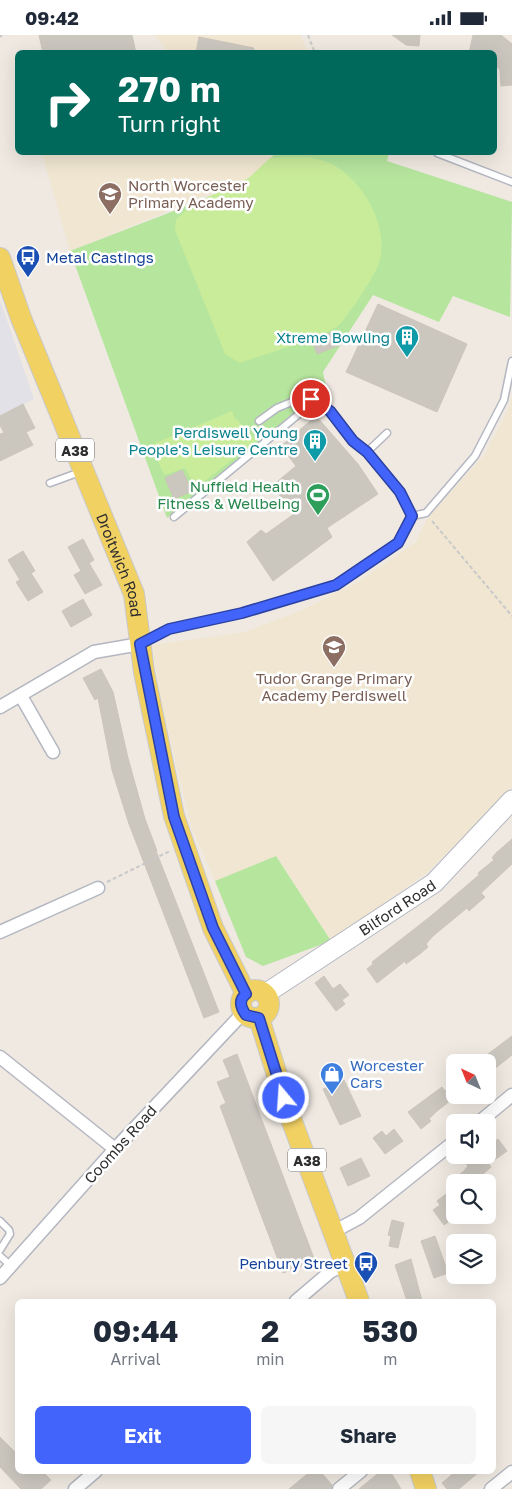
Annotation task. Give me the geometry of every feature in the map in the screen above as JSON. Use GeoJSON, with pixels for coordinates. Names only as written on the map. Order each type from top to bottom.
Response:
{"type":"FeatureCollection","features":[{"type":"Feature","properties":{"kind":"main road","name":"Droitwich Road"},"geometry":{"type":"LineString","coordinates":[[0,259],[20,318],[134,594],[140,644],[174,817],[213,928],[253,1004],[290,1115],[358,1299]]}},
{"type":"Feature","properties":{"kind":"main road","name":"Bilford Road"},"geometry":{"type":"LineString","coordinates":[[253,1004],[434,883],[512,800]]}},
{"type":"Feature","properties":{"kind":"main road"},"geometry":{"type":"LineString","coordinates":[[421,1474],[426,1489]]}},
{"type":"Feature","properties":{"kind":"street"},"geometry":{"type":"LineString","coordinates":[[0,707],[94,652],[140,644]]}},
{"type":"Feature","properties":{"kind":"street"},"geometry":{"type":"LineString","coordinates":[[20,696],[54,752]]}},
{"type":"Feature","properties":{"kind":"street"},"geometry":{"type":"LineString","coordinates":[[0,932],[98,888]]}},
{"type":"Feature","properties":{"kind":"street","name":"Coombs Road"},"geometry":{"type":"LineString","coordinates":[[0,1278],[114,1149],[253,1004]]}},
{"type":"Feature","properties":{"kind":"street"},"geometry":{"type":"LineString","coordinates":[[0,1057],[114,1149]]}},
{"type":"Feature","properties":{"kind":"street"},"geometry":{"type":"LineString","coordinates":[[489,1114],[512,1095]]}},
{"type":"Feature","properties":{"kind":"street"},"geometry":{"type":"LineString","coordinates":[[333,1232],[359,1218],[446,1148]]}},
{"type":"Feature","properties":{"kind":"street"},"geometry":{"type":"LineString","coordinates":[[298,1299],[330,1272],[345,1264]]}},
{"type":"Feature","properties":{"kind":"street"},"geometry":{"type":"LineString","coordinates":[[491,1489],[512,1472]]}},
{"type":"Feature","properties":{"kind":"street"},"geometry":{"type":"LineString","coordinates":[[75,1489],[92,1474]]}},
{"type":"Feature","properties":{"kind":"street"},"geometry":{"type":"LineString","coordinates":[[339,1489],[357,1474]]}},
{"type":"Feature","properties":{"kind":"lane"},"geometry":{"type":"LineString","coordinates":[[442,155],[512,182]]}},
{"type":"Feature","properties":{"kind":"lane"},"geometry":{"type":"LineString","coordinates":[[412,516],[426,513],[475,456],[504,401],[512,361]]}},
{"type":"Feature","properties":{"kind":"lane"},"geometry":{"type":"LineString","coordinates":[[258,421],[277,408],[304,397],[316,400],[330,411],[353,441],[367,452],[400,492],[412,516]]}},
{"type":"Feature","properties":{"kind":"lane"},"geometry":{"type":"LineString","coordinates":[[174,517],[316,400]]}},
{"type":"Feature","properties":{"kind":"lane"},"geometry":{"type":"LineString","coordinates":[[367,452],[387,433]]}},
{"type":"Feature","properties":{"kind":"lane"},"geometry":{"type":"LineString","coordinates":[[50,483],[84,471]]}},
{"type":"Feature","properties":{"kind":"lane"},"geometry":{"type":"LineString","coordinates":[[140,644],[169,629],[242,613],[336,585],[398,543],[412,516]]}},
{"type":"Feature","properties":{"kind":"lane"},"geometry":{"type":"LineString","coordinates":[[0,1221],[10,1233],[0,1250]]}},
{"type":"Feature","properties":{"kind":"lane"},"geometry":{"type":"LineString","coordinates":[[0,1256],[11,1266]]}},
{"type":"Feature","properties":{"kind":"path"},"geometry":{"type":"LineString","coordinates":[[308,35],[314,50]]}},
{"type":"Feature","properties":{"kind":"path"},"geometry":{"type":"LineString","coordinates":[[426,513],[512,616]]}},
{"type":"Feature","properties":{"kind":"path"},"geometry":{"type":"LineString","coordinates":[[98,888],[184,845]]}},
{"type":"Feature","properties":{"kind":"shaded area"},"geometry":{"type":"Polygon","coordinates":[[[154,35],[300,35],[307,50],[166,50],[154,35]]]}},
{"type":"Feature","properties":{"kind":"shaded area","name":"North Worcester Primary Academy"},"geometry":{"type":"Polygon","coordinates":[[[43,155],[274,155],[249,178],[70,251],[43,155]]]}},
{"type":"Feature","properties":{"kind":"shaded area"},"geometry":{"type":"Polygon","coordinates":[[[0,300],[34,399],[0,416],[0,300]]]}},
{"type":"Feature","properties":{"kind":"shaded area","name":"Tudor Grange Primary Academy Perdiswell"},"geometry":{"type":"Polygon","coordinates":[[[512,396],[512,787],[428,872],[331,941],[276,856],[215,881],[191,826],[159,691],[152,645],[245,632],[300,611],[358,582],[416,542],[427,519],[485,454],[508,410],[512,396]]]}},
{"type":"Feature","properties":{"kind":"green space"},"geometry":{"type":"Polygon","coordinates":[[[274,155],[388,155],[387,161],[512,202],[510,317],[453,296],[439,322],[373,295],[323,372],[326,387],[320,395],[167,518],[70,251],[197,202],[249,178],[274,155]]]}},
{"type":"Feature","properties":{"kind":"green space"},"geometry":{"type":"Polygon","coordinates":[[[270,158],[311,158],[331,164],[345,172],[367,199],[375,215],[382,248],[379,263],[372,277],[340,324],[309,340],[240,363],[225,354],[175,230],[176,219],[197,202],[249,178],[270,158]]]}},
{"type":"Feature","properties":{"kind":"green space"},"geometry":{"type":"Polygon","coordinates":[[[232,411],[235,419],[256,441],[196,488],[185,468],[164,475],[151,445],[232,411]]]}},
{"type":"Feature","properties":{"kind":"green space"},"geometry":{"type":"Polygon","coordinates":[[[276,856],[331,941],[263,966],[246,957],[215,881],[276,856]]]}},
{"type":"Feature","properties":{"kind":"building"},"geometry":{"type":"Polygon","coordinates":[[[39,35],[132,35],[135,50],[42,50],[39,35]]]}},
{"type":"Feature","properties":{"kind":"building"},"geometry":{"type":"Polygon","coordinates":[[[392,35],[420,35],[419,46],[406,45],[392,35]]]}},
{"type":"Feature","properties":{"kind":"building"},"geometry":{"type":"Polygon","coordinates":[[[473,35],[501,35],[512,44],[512,85],[501,86],[500,70],[497,66],[497,50],[470,50],[473,35]]]}},
{"type":"Feature","properties":{"kind":"building"},"geometry":{"type":"Polygon","coordinates":[[[199,37],[254,48],[254,50],[197,50],[199,37]]]}},
{"type":"Feature","properties":{"kind":"building","name":"Xtreme Bowling"},"geometry":{"type":"Polygon","coordinates":[[[378,304],[467,344],[437,412],[346,372],[378,304]]]}},
{"type":"Feature","properties":{"kind":"building"},"geometry":{"type":"Polygon","coordinates":[[[334,331],[340,345],[317,354],[312,341],[334,331]]]}},
{"type":"Feature","properties":{"kind":"building"},"geometry":{"type":"Polygon","coordinates":[[[23,404],[35,428],[26,432],[33,445],[0,461],[0,434],[4,433],[0,425],[0,416],[23,404]]]}},
{"type":"Feature","properties":{"kind":"building"},"geometry":{"type":"Polygon","coordinates":[[[316,416],[358,464],[378,494],[327,528],[332,537],[273,581],[247,542],[261,530],[266,534],[294,514],[272,486],[296,466],[281,446],[316,416]]]}},
{"type":"Feature","properties":{"kind":"building"},"geometry":{"type":"Polygon","coordinates":[[[182,470],[192,491],[174,499],[165,478],[182,470]]]}},
{"type":"Feature","properties":{"kind":"building"},"geometry":{"type":"Polygon","coordinates":[[[83,539],[94,560],[89,563],[102,585],[85,594],[74,575],[81,571],[68,547],[83,539]]]}},
{"type":"Feature","properties":{"kind":"building"},"geometry":{"type":"Polygon","coordinates":[[[23,551],[35,571],[31,573],[43,592],[28,601],[16,582],[20,580],[8,560],[23,551]]]}},
{"type":"Feature","properties":{"kind":"building"},"geometry":{"type":"Polygon","coordinates":[[[83,599],[92,615],[71,627],[62,611],[83,599]]]}},
{"type":"Feature","properties":{"kind":"building"},"geometry":{"type":"Polygon","coordinates":[[[101,669],[113,692],[128,758],[156,851],[219,1012],[204,1018],[129,824],[112,770],[98,698],[95,700],[83,678],[101,669]]]}},
{"type":"Feature","properties":{"kind":"building"},"geometry":{"type":"Polygon","coordinates":[[[512,839],[512,864],[481,893],[485,897],[469,911],[467,908],[433,936],[426,944],[428,947],[421,953],[406,964],[405,961],[377,983],[367,969],[373,964],[372,962],[431,916],[479,875],[478,873],[494,860],[492,858],[496,853],[512,839]]]}},
{"type":"Feature","properties":{"kind":"building"},"geometry":{"type":"Polygon","coordinates":[[[324,976],[333,989],[340,984],[349,995],[342,1000],[345,1004],[336,1011],[315,983],[324,976]]]}},
{"type":"Feature","properties":{"kind":"building"},"geometry":{"type":"Polygon","coordinates":[[[512,1036],[512,1055],[496,1068],[496,1054],[488,1054],[512,1036]]]}},
{"type":"Feature","properties":{"kind":"building"},"geometry":{"type":"Polygon","coordinates":[[[237,1054],[315,1261],[283,1273],[220,1106],[226,1103],[217,1082],[230,1077],[223,1060],[237,1054]]]}},
{"type":"Feature","properties":{"kind":"building"},"geometry":{"type":"Polygon","coordinates":[[[344,1080],[361,1116],[340,1125],[323,1089],[344,1080]]]}},
{"type":"Feature","properties":{"kind":"building"},"geometry":{"type":"Polygon","coordinates":[[[442,1087],[445,1091],[446,1104],[421,1129],[408,1112],[442,1087]]]}},
{"type":"Feature","properties":{"kind":"building"},"geometry":{"type":"Polygon","coordinates":[[[394,1129],[403,1141],[385,1154],[373,1138],[382,1131],[386,1136],[394,1129]]]}},
{"type":"Feature","properties":{"kind":"building"},"geometry":{"type":"Polygon","coordinates":[[[498,1139],[507,1151],[496,1159],[496,1141],[498,1139]]]}},
{"type":"Feature","properties":{"kind":"building"},"geometry":{"type":"Polygon","coordinates":[[[361,1158],[370,1176],[348,1186],[340,1168],[361,1158]]]}},
{"type":"Feature","properties":{"kind":"building"},"geometry":{"type":"Polygon","coordinates":[[[466,1164],[489,1164],[491,1167],[483,1174],[460,1174],[468,1166],[466,1164]]]}},
{"type":"Feature","properties":{"kind":"building"},"geometry":{"type":"Polygon","coordinates":[[[446,1194],[446,1224],[444,1225],[433,1210],[440,1205],[437,1201],[446,1194]]]}},
{"type":"Feature","properties":{"kind":"building"},"geometry":{"type":"Polygon","coordinates":[[[392,1220],[404,1223],[398,1248],[389,1246],[391,1236],[388,1235],[392,1220]]]}},
{"type":"Feature","properties":{"kind":"building"},"geometry":{"type":"Polygon","coordinates":[[[435,1236],[446,1267],[446,1274],[434,1278],[421,1241],[435,1236]]]}},
{"type":"Feature","properties":{"kind":"building"},"geometry":{"type":"Polygon","coordinates":[[[411,1259],[421,1299],[406,1299],[395,1265],[411,1259]]]}},
{"type":"Feature","properties":{"kind":"building"},"geometry":{"type":"Polygon","coordinates":[[[0,1437],[15,1452],[15,1474],[45,1474],[51,1480],[41,1489],[21,1489],[0,1467],[0,1437]]]}},
{"type":"Feature","properties":{"kind":"building"},"geometry":{"type":"Polygon","coordinates":[[[307,1474],[323,1474],[332,1485],[331,1489],[289,1489],[307,1474]]]}},
{"type":"Feature","properties":{"kind":"building"},"geometry":{"type":"Polygon","coordinates":[[[377,1474],[392,1474],[401,1489],[359,1489],[377,1474]]]}},
{"type":"Feature","properties":{"kind":"building"},"geometry":{"type":"Polygon","coordinates":[[[452,1474],[476,1474],[459,1489],[447,1489],[442,1483],[452,1474]]]}},
{"type":"Feature","properties":{"kind":"place","name":"North Worcester Primary Academy"},"geometry":{"type":"Point","coordinates":[110,215]}},
{"type":"Feature","properties":{"kind":"place","name":"Metal Castings"},"geometry":{"type":"Point","coordinates":[28,278]}},
{"type":"Feature","properties":{"kind":"place","name":"Xtreme Bowling"},"geometry":{"type":"Point","coordinates":[407,358]}},
{"type":"Feature","properties":{"kind":"place","name":"Perdiswell Young People's Leisure Centre"},"geometry":{"type":"Point","coordinates":[315,462]}},
{"type":"Feature","properties":{"kind":"place","name":"Nuffield Health Fitness & Wellbeing"},"geometry":{"type":"Point","coordinates":[318,516]}},
{"type":"Feature","properties":{"kind":"place","name":"Tudor Grange Primary Academy Perdiswell"},"geometry":{"type":"Point","coordinates":[334,668]}},
{"type":"Feature","properties":{"kind":"place","name":"Worcester Cars"},"geometry":{"type":"Point","coordinates":[332,1095]}},
{"type":"Feature","properties":{"kind":"place","name":"Penbury Street"},"geometry":{"type":"Point","coordinates":[366,1284]}},
{"type":"Feature","properties":{"kind":"route"},"geometry":{"type":"LineString","coordinates":[[284,1098],[260,1027],[259,1018],[252,1018],[246,1015],[242,1009],[241,1002],[246,994],[240,986],[213,928],[174,817],[140,644],[169,629],[242,613],[336,585],[398,543],[412,516],[400,492],[367,452],[353,441],[330,411],[316,400],[311,399]]}}]}
